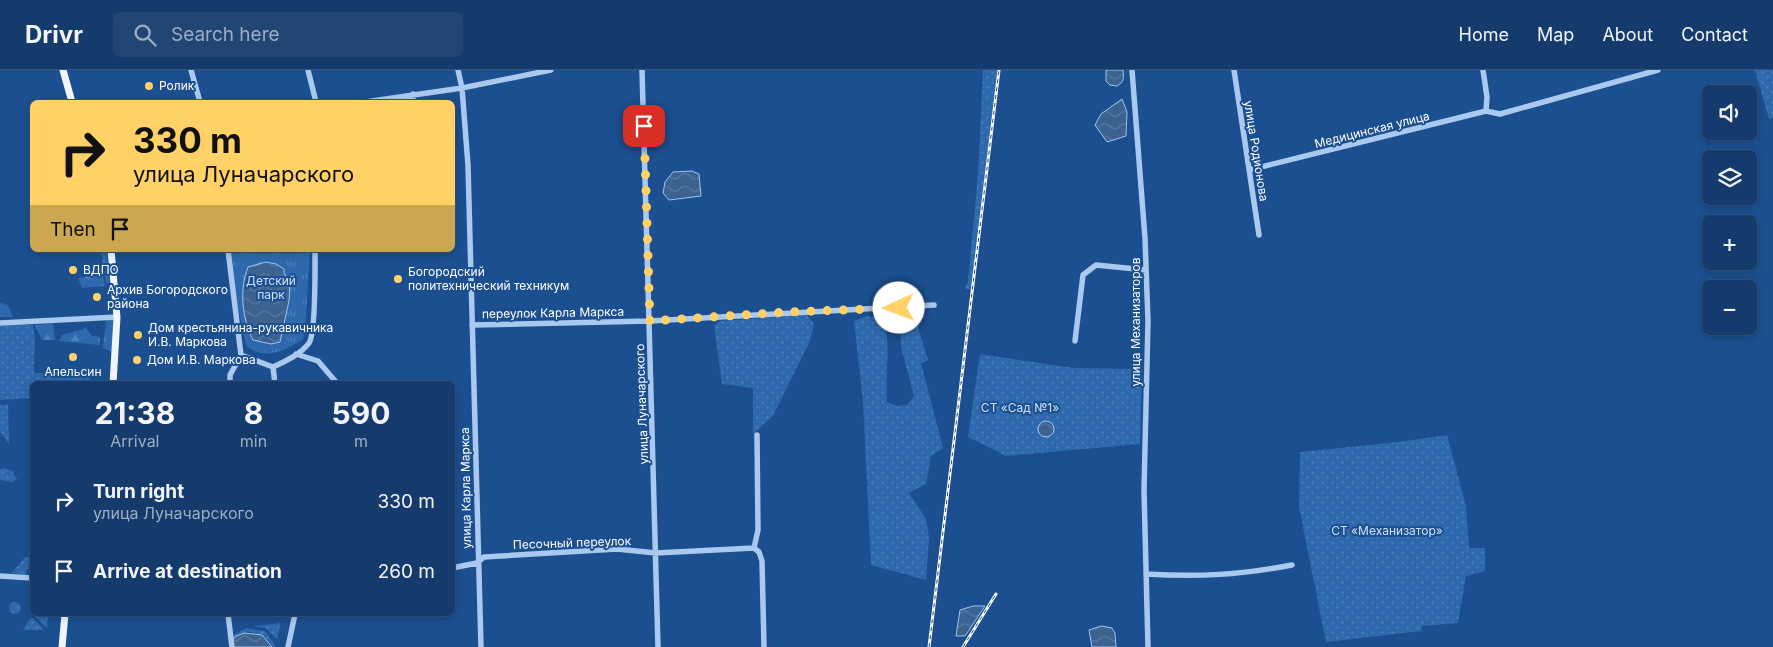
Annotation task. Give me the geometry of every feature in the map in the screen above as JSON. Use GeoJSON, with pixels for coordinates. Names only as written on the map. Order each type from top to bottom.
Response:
{"type":"FeatureCollection","features":[{"type":"Feature","properties":{"kind":"main road"},"geometry":{"type":"LineString","coordinates":[[63,70],[71,100]]}},
{"type":"Feature","properties":{"kind":"main road"},"geometry":{"type":"LineString","coordinates":[[111,252],[117,317],[113,381]]}},
{"type":"Feature","properties":{"kind":"main road"},"geometry":{"type":"LineString","coordinates":[[62,647],[65,616]]}},
{"type":"Feature","properties":{"kind":"street"},"geometry":{"type":"LineString","coordinates":[[191,70],[199,100]]}},
{"type":"Feature","properties":{"kind":"street"},"geometry":{"type":"LineString","coordinates":[[308,70],[316,100]]}},
{"type":"Feature","properties":{"kind":"street","name":"улица Карла Маркса"},"geometry":{"type":"LineString","coordinates":[[458,70],[462,88],[468,165],[477,562],[481,647]]}},
{"type":"Feature","properties":{"kind":"street"},"geometry":{"type":"LineString","coordinates":[[377,100],[462,88],[551,70]]}},
{"type":"Feature","properties":{"kind":"street","name":"улица Луначарского"},"geometry":{"type":"LineString","coordinates":[[642,70],[658,647]]}},
{"type":"Feature","properties":{"kind":"street","name":"улица Механизаторов"},"geometry":{"type":"LineString","coordinates":[[1132,70],[1148,321],[1144,490],[1148,647]]}},
{"type":"Feature","properties":{"kind":"street","name":"улица Родионова"},"geometry":{"type":"LineString","coordinates":[[1234,70],[1259,235]]}},
{"type":"Feature","properties":{"kind":"street"},"geometry":{"type":"LineString","coordinates":[[1483,70],[1487,96],[1486,111]]}},
{"type":"Feature","properties":{"kind":"street","name":"Медицинская улица"},"geometry":{"type":"LineString","coordinates":[[1249,170],[1486,111],[1500,114],[1658,70]]}},
{"type":"Feature","properties":{"kind":"street"},"geometry":{"type":"LineString","coordinates":[[413,94],[413,100]]}},
{"type":"Feature","properties":{"kind":"street"},"geometry":{"type":"LineString","coordinates":[[228,252],[241,355],[230,375],[230,381]]}},
{"type":"Feature","properties":{"kind":"street"},"geometry":{"type":"LineString","coordinates":[[273,367],[296,354],[311,342],[316,280],[315,252]]}},
{"type":"Feature","properties":{"kind":"street"},"geometry":{"type":"LineString","coordinates":[[1075,341],[1083,275],[1096,265],[1146,270]]}},
{"type":"Feature","properties":{"kind":"street","name":"переулок Карла Маркса"},"geometry":{"type":"LineString","coordinates":[[472,325],[650,321],[934,305]]}},
{"type":"Feature","properties":{"kind":"street"},"geometry":{"type":"LineString","coordinates":[[0,323],[117,317]]}},
{"type":"Feature","properties":{"kind":"street"},"geometry":{"type":"LineString","coordinates":[[296,354],[318,361],[335,381]]}},
{"type":"Feature","properties":{"kind":"street"},"geometry":{"type":"LineString","coordinates":[[241,355],[273,367]]}},
{"type":"Feature","properties":{"kind":"street"},"geometry":{"type":"LineString","coordinates":[[273,367],[274,381]]}},
{"type":"Feature","properties":{"kind":"street"},"geometry":{"type":"LineString","coordinates":[[757,435],[758,530],[754,548],[762,562],[764,647]]}},
{"type":"Feature","properties":{"kind":"street","name":"Песочный переулок"},"geometry":{"type":"LineString","coordinates":[[455,567],[477,562],[484,557],[617,549],[656,553],[754,548]]}},
{"type":"Feature","properties":{"kind":"street"},"geometry":{"type":"LineString","coordinates":[[1146,574],[1209,576],[1249,574],[1292,565]]}},
{"type":"Feature","properties":{"kind":"street"},"geometry":{"type":"LineString","coordinates":[[0,576],[30,578]]}},
{"type":"Feature","properties":{"kind":"street"},"geometry":{"type":"LineString","coordinates":[[228,616],[232,647]]}},
{"type":"Feature","properties":{"kind":"street"},"geometry":{"type":"LineString","coordinates":[[288,647],[295,616]]}},
{"type":"Feature","properties":{"kind":"green space"},"geometry":{"type":"Polygon","coordinates":[[[983,70],[998,70],[971,290],[965,288],[968,281],[978,175],[983,70]]]}},
{"type":"Feature","properties":{"kind":"green space"},"geometry":{"type":"Polygon","coordinates":[[[1755,70],[1773,70],[1773,118],[1769,119],[1755,70]]]}},
{"type":"Feature","properties":{"kind":"green space"},"geometry":{"type":"Polygon","coordinates":[[[101,252],[106,252],[110,282],[106,284],[101,252]]]}},
{"type":"Feature","properties":{"kind":"green space","name":"Детский парк"},"geometry":{"type":"Polygon","coordinates":[[[230,252],[310,252],[305,333],[302,340],[274,353],[266,354],[252,350],[246,345],[238,308],[230,252]]]}},
{"type":"Feature","properties":{"kind":"green space"},"geometry":{"type":"Polygon","coordinates":[[[103,275],[105,286],[82,288],[78,278],[103,275]]]}},
{"type":"Feature","properties":{"kind":"green space"},"geometry":{"type":"Polygon","coordinates":[[[0,303],[8,305],[13,317],[0,317],[0,303]]]}},
{"type":"Feature","properties":{"kind":"green space"},"geometry":{"type":"Polygon","coordinates":[[[807,315],[814,324],[810,341],[773,416],[753,434],[753,388],[722,384],[714,326],[719,321],[807,315]]]}},
{"type":"Feature","properties":{"kind":"green space"},"geometry":{"type":"Polygon","coordinates":[[[914,315],[928,360],[921,363],[943,448],[931,456],[926,484],[909,493],[926,519],[929,538],[926,580],[871,565],[863,402],[854,321],[867,316],[884,319],[887,339],[887,402],[897,406],[907,405],[914,396],[901,347],[900,316],[914,315]]]}},
{"type":"Feature","properties":{"kind":"green space"},"geometry":{"type":"Polygon","coordinates":[[[113,319],[112,352],[103,348],[106,321],[113,319]]]}},
{"type":"Feature","properties":{"kind":"green space"},"geometry":{"type":"Polygon","coordinates":[[[53,323],[55,340],[42,340],[35,325],[53,323]]]}},
{"type":"Feature","properties":{"kind":"green space"},"geometry":{"type":"Polygon","coordinates":[[[33,325],[35,341],[34,373],[90,375],[90,381],[30,381],[30,398],[0,400],[0,326],[33,325]]]}},
{"type":"Feature","properties":{"kind":"green space"},"geometry":{"type":"Polygon","coordinates":[[[86,328],[92,336],[100,337],[100,345],[59,341],[62,335],[86,328]]]}},
{"type":"Feature","properties":{"kind":"green space","name":"СТ «Сад №1»"},"geometry":{"type":"Polygon","coordinates":[[[980,354],[1073,368],[1142,369],[1140,444],[1006,456],[968,437],[980,354]]]}},
{"type":"Feature","properties":{"kind":"green space"},"geometry":{"type":"Polygon","coordinates":[[[8,404],[9,444],[0,432],[0,405],[8,404]]]}},
{"type":"Feature","properties":{"kind":"green space","name":"СТ «Механизатор»"},"geometry":{"type":"Polygon","coordinates":[[[1447,435],[1466,506],[1469,548],[1485,548],[1485,571],[1466,576],[1458,623],[1422,626],[1421,631],[1326,642],[1299,507],[1300,452],[1447,435]]]}},
{"type":"Feature","properties":{"kind":"green space"},"geometry":{"type":"Polygon","coordinates":[[[4,468],[12,471],[17,479],[12,482],[0,480],[0,469],[4,468]]]}},
{"type":"Feature","properties":{"kind":"green space"},"geometry":{"type":"Polygon","coordinates":[[[25,557],[30,558],[26,575],[12,573],[25,557]]]}},
{"type":"Feature","properties":{"kind":"green space"},"geometry":{"type":"Polygon","coordinates":[[[13,602],[17,602],[21,608],[17,614],[13,614],[9,610],[9,606],[13,602]]]}},
{"type":"Feature","properties":{"kind":"green space"},"geometry":{"type":"Polygon","coordinates":[[[35,616],[48,616],[47,628],[35,616]]]}},
{"type":"Feature","properties":{"kind":"green space"},"geometry":{"type":"Polygon","coordinates":[[[30,618],[33,618],[44,630],[23,630],[30,618]]]}},
{"type":"Feature","properties":{"kind":"green space"},"geometry":{"type":"Polygon","coordinates":[[[281,623],[277,639],[265,628],[253,626],[281,623]]]}},
{"type":"Feature","properties":{"kind":"green space"},"geometry":{"type":"Polygon","coordinates":[[[246,628],[265,631],[276,647],[273,647],[260,635],[248,632],[232,640],[233,635],[246,628]]]}},
{"type":"Feature","properties":{"kind":"water"},"geometry":{"type":"Polygon","coordinates":[[[1106,70],[1123,70],[1121,83],[1117,86],[1110,85],[1106,81],[1106,70]]]}},
{"type":"Feature","properties":{"kind":"water"},"geometry":{"type":"Polygon","coordinates":[[[1122,99],[1127,112],[1126,136],[1107,142],[1095,125],[1101,114],[1122,99]]]}},
{"type":"Feature","properties":{"kind":"water"},"geometry":{"type":"Polygon","coordinates":[[[692,171],[699,174],[701,196],[669,200],[663,193],[665,182],[673,172],[692,171]]]}},
{"type":"Feature","properties":{"kind":"water"},"geometry":{"type":"Polygon","coordinates":[[[266,262],[276,264],[284,269],[284,273],[290,283],[289,301],[280,342],[271,344],[253,340],[246,323],[243,304],[243,285],[248,267],[266,262]]]}},
{"type":"Feature","properties":{"kind":"water"},"geometry":{"type":"Polygon","coordinates":[[[1043,421],[1049,421],[1054,426],[1052,435],[1043,437],[1038,432],[1038,426],[1043,421]]]}},
{"type":"Feature","properties":{"kind":"water"},"geometry":{"type":"Polygon","coordinates":[[[973,606],[985,606],[965,636],[956,636],[960,610],[973,606]]]}},
{"type":"Feature","properties":{"kind":"water"},"geometry":{"type":"Polygon","coordinates":[[[1101,626],[1112,628],[1115,633],[1116,647],[1092,647],[1089,630],[1101,626]]]}},
{"type":"Feature","properties":{"kind":"water"},"geometry":{"type":"Polygon","coordinates":[[[245,633],[262,635],[272,647],[233,647],[232,641],[236,636],[245,633]]]}},
{"type":"Feature","properties":{"kind":"railway"},"geometry":{"type":"LineString","coordinates":[[929,647],[999,70]]}},
{"type":"Feature","properties":{"kind":"railway"},"geometry":{"type":"LineString","coordinates":[[963,647],[996,594]]}},
{"type":"Feature","properties":{"kind":"place","name":"Ролик"},"geometry":{"type":"Point","coordinates":[149,86]}},
{"type":"Feature","properties":{"kind":"place","name":"ВДПО"},"geometry":{"type":"Point","coordinates":[73,270]}},
{"type":"Feature","properties":{"kind":"place","name":"Богородский политехнический техникум"},"geometry":{"type":"Point","coordinates":[398,279]}},
{"type":"Feature","properties":{"kind":"place","name":"Архив Богородского района"},"geometry":{"type":"Point","coordinates":[97,297]}},
{"type":"Feature","properties":{"kind":"place","name":"Дом крестьянина-рукавичника И.В. Маркова"},"geometry":{"type":"Point","coordinates":[138,335]}},
{"type":"Feature","properties":{"kind":"place","name":"Апельсин"},"geometry":{"type":"Point","coordinates":[73,357]}},
{"type":"Feature","properties":{"kind":"place","name":"Дом И.В. Маркова"},"geometry":{"type":"Point","coordinates":[137,360]}},
{"type":"Feature","properties":{"kind":"route"},"geometry":{"type":"LineString","coordinates":[[644,126],[650,321],[788,312],[899,308]]}}]}
